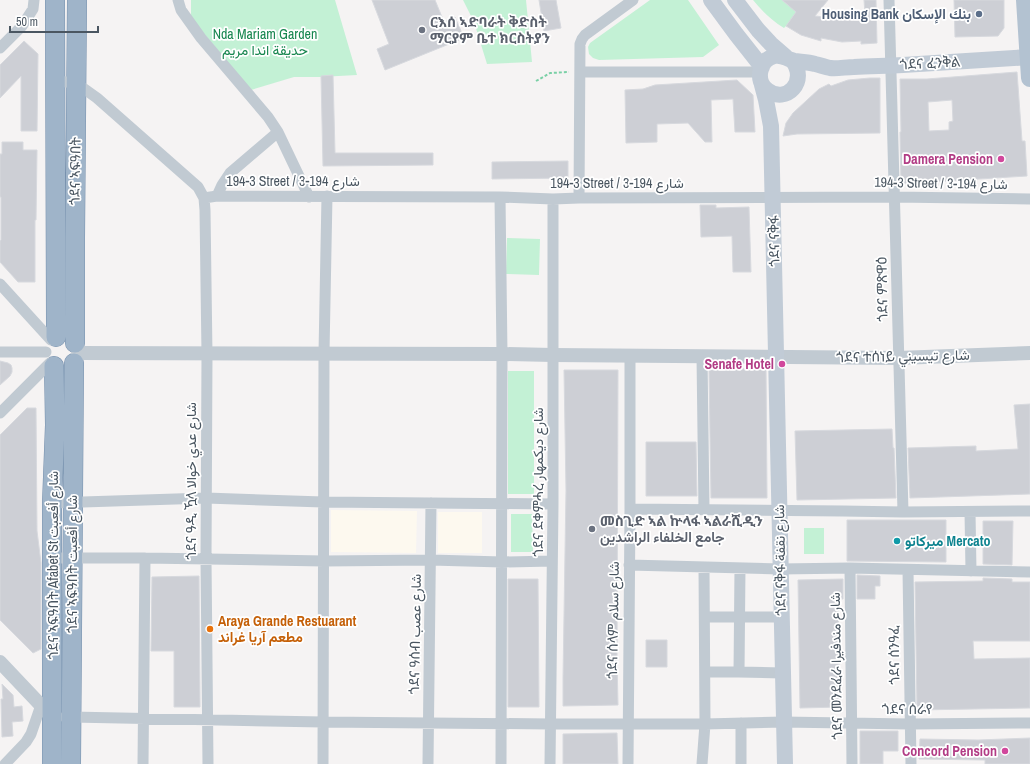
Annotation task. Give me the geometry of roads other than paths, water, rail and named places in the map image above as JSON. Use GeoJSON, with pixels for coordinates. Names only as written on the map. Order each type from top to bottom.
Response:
{"type":"FeatureCollection","features":[{"type":"Feature","properties":{"kind":"highway","name":"ጎደና ኣፍዓበት"},"geometry":{"type":"LineString","coordinates":[[51,352],[56,321],[55,0]]}},
{"type":"Feature","properties":{"kind":"highway","name":"ጎደና ኣፍዓበት"},"geometry":{"type":"LineString","coordinates":[[76,353],[77,0]]}},
{"type":"Feature","properties":{"kind":"highway"},"geometry":{"type":"LineString","coordinates":[[55,168],[76,168]]}},
{"type":"Feature","properties":{"kind":"highway"},"geometry":{"type":"LineString","coordinates":[[61,336],[66,336],[71,339],[76,353],[69,367],[59,368],[51,352],[61,336]]}},
{"type":"Feature","properties":{"kind":"highway","name":"ጎደና ኣፍዓበት Afabet St شارع أفعبت"},"geometry":{"type":"LineString","coordinates":[[51,352],[55,425],[47,711],[52,764]]}},
{"type":"Feature","properties":{"kind":"highway","name":"ጎደና ኣፍዓበት شارع أفعبت"},"geometry":{"type":"LineString","coordinates":[[71,764],[72,503],[76,353]]}},
{"type":"Feature","properties":{"kind":"main road","name":"ጎደና ናቅፋ"},"geometry":{"type":"LineString","coordinates":[[711,0],[736,34],[761,75],[771,126],[776,357]]}},
{"type":"Feature","properties":{"kind":"main road"},"geometry":{"type":"LineString","coordinates":[[735,0],[771,44],[789,59],[796,65],[798,71],[797,84],[790,91],[782,94],[776,95],[771,93],[766,89],[761,75],[765,62],[769,58],[775,56],[789,59]]}},
{"type":"Feature","properties":{"kind":"main road"},"geometry":{"type":"LineString","coordinates":[[1025,0],[1030,78]]}},
{"type":"Feature","properties":{"kind":"main road","name":"ጎደና ፈንቅል"},"geometry":{"type":"LineString","coordinates":[[789,59],[829,68],[890,66],[1029,57]]}},
{"type":"Feature","properties":{"kind":"main road","name":"ጎደና ፈንቅል"},"geometry":{"type":"LineString","coordinates":[[790,91],[806,80],[829,68]]}},
{"type":"Feature","properties":{"kind":"main road","name":"ጎደና ናቅፋ"},"geometry":{"type":"LineString","coordinates":[[771,126],[781,102],[790,91]]}},
{"type":"Feature","properties":{"kind":"main road","name":"ጎደና ናቅፋ شارع نقفة"},"geometry":{"type":"LineString","coordinates":[[776,357],[785,764]]}},
{"type":"Feature","properties":{"kind":"street"},"geometry":{"type":"LineString","coordinates":[[0,48],[22,26],[33,9],[34,0]]}},
{"type":"Feature","properties":{"kind":"street"},"geometry":{"type":"LineString","coordinates":[[178,0],[181,10],[201,38],[268,117],[278,132],[309,197]]}},
{"type":"Feature","properties":{"kind":"street"},"geometry":{"type":"LineString","coordinates":[[579,198],[580,44],[585,34],[633,0]]}},
{"type":"Feature","properties":{"kind":"street","name":"ጎደና ምጽዋዕ"},"geometry":{"type":"LineString","coordinates":[[888,0],[903,512]]}},
{"type":"Feature","properties":{"kind":"street"},"geometry":{"type":"LineString","coordinates":[[580,72],[761,75]]}},
{"type":"Feature","properties":{"kind":"street"},"geometry":{"type":"LineString","coordinates":[[56,81],[76,83],[97,98],[198,187],[204,198]]}},
{"type":"Feature","properties":{"kind":"street"},"geometry":{"type":"LineString","coordinates":[[217,196],[230,173],[278,132]]}},
{"type":"Feature","properties":{"kind":"street","name":"194-3 Street / شارع 194-3"},"geometry":{"type":"LineString","coordinates":[[204,198],[217,196],[327,196],[500,197],[554,199],[894,197],[1030,199]]}},
{"type":"Feature","properties":{"kind":"street"},"geometry":{"type":"LineString","coordinates":[[323,764],[324,353],[327,196]]}},
{"type":"Feature","properties":{"kind":"street"},"geometry":{"type":"LineString","coordinates":[[500,197],[502,354],[501,764]]}},
{"type":"Feature","properties":{"kind":"street","name":"ጎደና ዓዲ ዃላ شارع عدي خوالا"},"geometry":{"type":"LineString","coordinates":[[204,198],[206,210],[206,559],[208,764]]}},
{"type":"Feature","properties":{"kind":"street","name":"ጎደና ደቀምሓረ شارع ديكمهار"},"geometry":{"type":"LineString","coordinates":[[550,764],[554,199]]}},
{"type":"Feature","properties":{"kind":"street"},"geometry":{"type":"LineString","coordinates":[[0,284],[51,352]]}},
{"type":"Feature","properties":{"kind":"street"},"geometry":{"type":"LineString","coordinates":[[0,352],[51,352]]}},
{"type":"Feature","properties":{"kind":"street"},"geometry":{"type":"LineString","coordinates":[[0,413],[51,352]]}},
{"type":"Feature","properties":{"kind":"street","name":"ጎደና ተሰነይ شارع تيسيني"},"geometry":{"type":"LineString","coordinates":[[76,353],[502,354],[898,358],[1030,353]]}},
{"type":"Feature","properties":{"kind":"street","name":"ጎደና ሰላም شارع سلام"},"geometry":{"type":"LineString","coordinates":[[628,764],[630,356]]}},
{"type":"Feature","properties":{"kind":"street"},"geometry":{"type":"LineString","coordinates":[[702,356],[704,510]]}},
{"type":"Feature","properties":{"kind":"street"},"geometry":{"type":"LineString","coordinates":[[52,503],[206,498],[431,504],[553,504]]}},
{"type":"Feature","properties":{"kind":"street","name":"ጎደና ዓሰብ شارع عصب"},"geometry":{"type":"LineString","coordinates":[[428,764],[431,504]]}},
{"type":"Feature","properties":{"kind":"street"},"geometry":{"type":"LineString","coordinates":[[630,509],[903,512],[1030,511]]}},
{"type":"Feature","properties":{"kind":"street"},"geometry":{"type":"LineString","coordinates":[[970,512],[971,571]]}},
{"type":"Feature","properties":{"kind":"street"},"geometry":{"type":"LineString","coordinates":[[52,558],[324,561],[552,561]]}},
{"type":"Feature","properties":{"kind":"street"},"geometry":{"type":"LineString","coordinates":[[143,764],[145,558]]}},
{"type":"Feature","properties":{"kind":"street"},"geometry":{"type":"LineString","coordinates":[[629,566],[780,570],[850,568],[1030,572]]}},
{"type":"Feature","properties":{"kind":"street"},"geometry":{"type":"LineString","coordinates":[[702,764],[705,724],[704,567]]}},
{"type":"Feature","properties":{"kind":"street"},"geometry":{"type":"LineString","coordinates":[[739,672],[740,568]]}},
{"type":"Feature","properties":{"kind":"street","name":"ጎደና መንደፈራ شارع مندفيرا"},"geometry":{"type":"LineString","coordinates":[[850,568],[852,764]]}},
{"type":"Feature","properties":{"kind":"street","name":"ጎደና ሰንዓፈ"},"geometry":{"type":"LineString","coordinates":[[908,570],[911,764]]}},
{"type":"Feature","properties":{"kind":"street"},"geometry":{"type":"LineString","coordinates":[[705,617],[781,617]]}},
{"type":"Feature","properties":{"kind":"street"},"geometry":{"type":"LineString","coordinates":[[0,662],[47,711],[71,717]]}},
{"type":"Feature","properties":{"kind":"street"},"geometry":{"type":"LineString","coordinates":[[705,672],[782,673]]}},
{"type":"Feature","properties":{"kind":"street"},"geometry":{"type":"LineString","coordinates":[[6,764],[26,742],[47,711]]}},
{"type":"Feature","properties":{"kind":"street","name":"ጎደና ሰራየ"},"geometry":{"type":"LineString","coordinates":[[71,717],[323,722],[550,724],[705,724],[783,722],[910,724],[1030,723]]}},
{"type":"Feature","properties":{"kind":"street"},"geometry":{"type":"LineString","coordinates":[[741,723],[741,764]]}},
{"type":"Feature","properties":{"kind":"place","name":"Housing Bank بنك الإسكان"},"geometry":{"type":"Point","coordinates":[979,14]}},
{"type":"Feature","properties":{"kind":"place","name":"ርእሰ ኣድባራት ቅድስት ማርያም ቤተ ክርስትያን"},"geometry":{"type":"Point","coordinates":[422,30]}},
{"type":"Feature","properties":{"kind":"place","name":"Damera Pension"},"geometry":{"type":"Point","coordinates":[1001,159]}},
{"type":"Feature","properties":{"kind":"place","name":"Senafe Hotel"},"geometry":{"type":"Point","coordinates":[782,364]}},
{"type":"Feature","properties":{"kind":"place","name":"መስጊድ ኣል ኵላፋ ኣልራሺዲን جامع الخلفاء الراشدين"},"geometry":{"type":"Point","coordinates":[592,529]}},
{"type":"Feature","properties":{"kind":"place","name":"ميركاتو Mercato"},"geometry":{"type":"Point","coordinates":[897,541]}},
{"type":"Feature","properties":{"kind":"place","name":"Araya Grande Restuarant مطعم آريا غراند"},"geometry":{"type":"Point","coordinates":[210,629]}},
{"type":"Feature","properties":{"kind":"place","name":"Concord Pension"},"geometry":{"type":"Point","coordinates":[1005,751]}},
{"type":"Feature","properties":{"kind":"park label","name":"Nda Mariam Garden حديقة اندا مريم"},"geometry":{"type":"Point","coordinates":[265,42]}}]}
